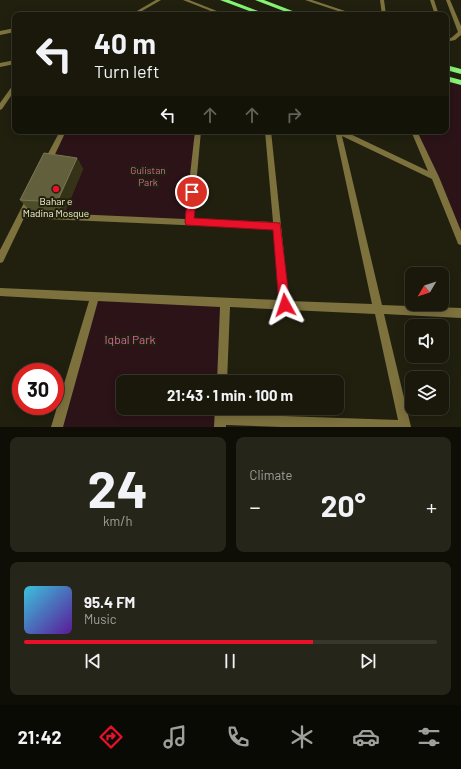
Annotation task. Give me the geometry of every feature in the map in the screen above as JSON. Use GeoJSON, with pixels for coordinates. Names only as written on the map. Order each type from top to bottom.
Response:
{"type":"FeatureCollection","features":[{"type":"Feature","properties":{"kind":"highway"},"geometry":{"type":"LineString","coordinates":[[223,0],[257,12]]}},
{"type":"Feature","properties":{"kind":"highway"},"geometry":{"type":"LineString","coordinates":[[258,0],[292,12]]}},
{"type":"Feature","properties":{"kind":"highway"},"geometry":{"type":"LineString","coordinates":[[449,68],[461,72]]}},
{"type":"Feature","properties":{"kind":"highway"},"geometry":{"type":"LineString","coordinates":[[449,79],[461,83]]}},
{"type":"Feature","properties":{"kind":"street"},"geometry":{"type":"LineString","coordinates":[[137,12],[159,0]]}},
{"type":"Feature","properties":{"kind":"street"},"geometry":{"type":"LineString","coordinates":[[185,0],[218,12]]}},
{"type":"Feature","properties":{"kind":"street"},"geometry":{"type":"LineString","coordinates":[[307,0],[334,6],[348,12]]}},
{"type":"Feature","properties":{"kind":"street"},"geometry":{"type":"LineString","coordinates":[[382,0],[384,12]]}},
{"type":"Feature","properties":{"kind":"street"},"geometry":{"type":"LineString","coordinates":[[432,0],[436,12]]}},
{"type":"Feature","properties":{"kind":"street"},"geometry":{"type":"LineString","coordinates":[[448,0],[461,32],[453,39],[449,40]]}},
{"type":"Feature","properties":{"kind":"street"},"geometry":{"type":"LineString","coordinates":[[0,33],[12,31]]}},
{"type":"Feature","properties":{"kind":"street"},"geometry":{"type":"LineString","coordinates":[[0,65],[12,63]]}},
{"type":"Feature","properties":{"kind":"street"},"geometry":{"type":"LineString","coordinates":[[0,108],[12,90]]}},
{"type":"Feature","properties":{"kind":"street"},"geometry":{"type":"LineString","coordinates":[[42,173],[62,134]]}},
{"type":"Feature","properties":{"kind":"street"},"geometry":{"type":"LineString","coordinates":[[189,222],[198,134]]}},
{"type":"Feature","properties":{"kind":"street"},"geometry":{"type":"LineString","coordinates":[[268,134],[285,305]]}},
{"type":"Feature","properties":{"kind":"street"},"geometry":{"type":"LineString","coordinates":[[221,418],[405,427],[339,134]]}},
{"type":"Feature","properties":{"kind":"street"},"geometry":{"type":"LineString","coordinates":[[344,134],[435,177]]}},
{"type":"Feature","properties":{"kind":"street"},"geometry":{"type":"LineString","coordinates":[[415,134],[461,241]]}},
{"type":"Feature","properties":{"kind":"street"},"geometry":{"type":"LineString","coordinates":[[0,259],[36,187]]}},
{"type":"Feature","properties":{"kind":"street"},"geometry":{"type":"LineString","coordinates":[[22,215],[277,226]]}},
{"type":"Feature","properties":{"kind":"street"},"geometry":{"type":"LineString","coordinates":[[0,292],[461,313]]}},
{"type":"Feature","properties":{"kind":"street"},"geometry":{"type":"LineString","coordinates":[[57,427],[95,296]]}},
{"type":"Feature","properties":{"kind":"street"},"geometry":{"type":"LineString","coordinates":[[222,375],[225,302]]}},
{"type":"Feature","properties":{"kind":"green space"},"geometry":{"type":"Polygon","coordinates":[[[449,80],[461,84],[461,241],[418,134],[449,134],[449,80]]]}},
{"type":"Feature","properties":{"kind":"green space","name":"Gulistan Park"},"geometry":{"type":"Polygon","coordinates":[[[62,134],[198,134],[189,222],[23,214],[62,134]]]}},
{"type":"Feature","properties":{"kind":"green space","name":"Iqbal Park"},"geometry":{"type":"Polygon","coordinates":[[[96,296],[225,302],[222,375],[116,375],[116,415],[221,415],[220,427],[63,427],[96,296]]]}},
{"type":"Feature","properties":{"kind":"building"},"geometry":{"type":"Polygon","coordinates":[[[44,153],[77,158],[57,202],[20,200],[44,153]]]}},
{"type":"Feature","properties":{"kind":"place","name":"Bahar e Madina Mosque"},"geometry":{"type":"Point","coordinates":[56,189]}},
{"type":"Feature","properties":{"kind":"route"},"geometry":{"type":"LineString","coordinates":[[192,192],[189,222],[277,226],[285,305]]}}]}
